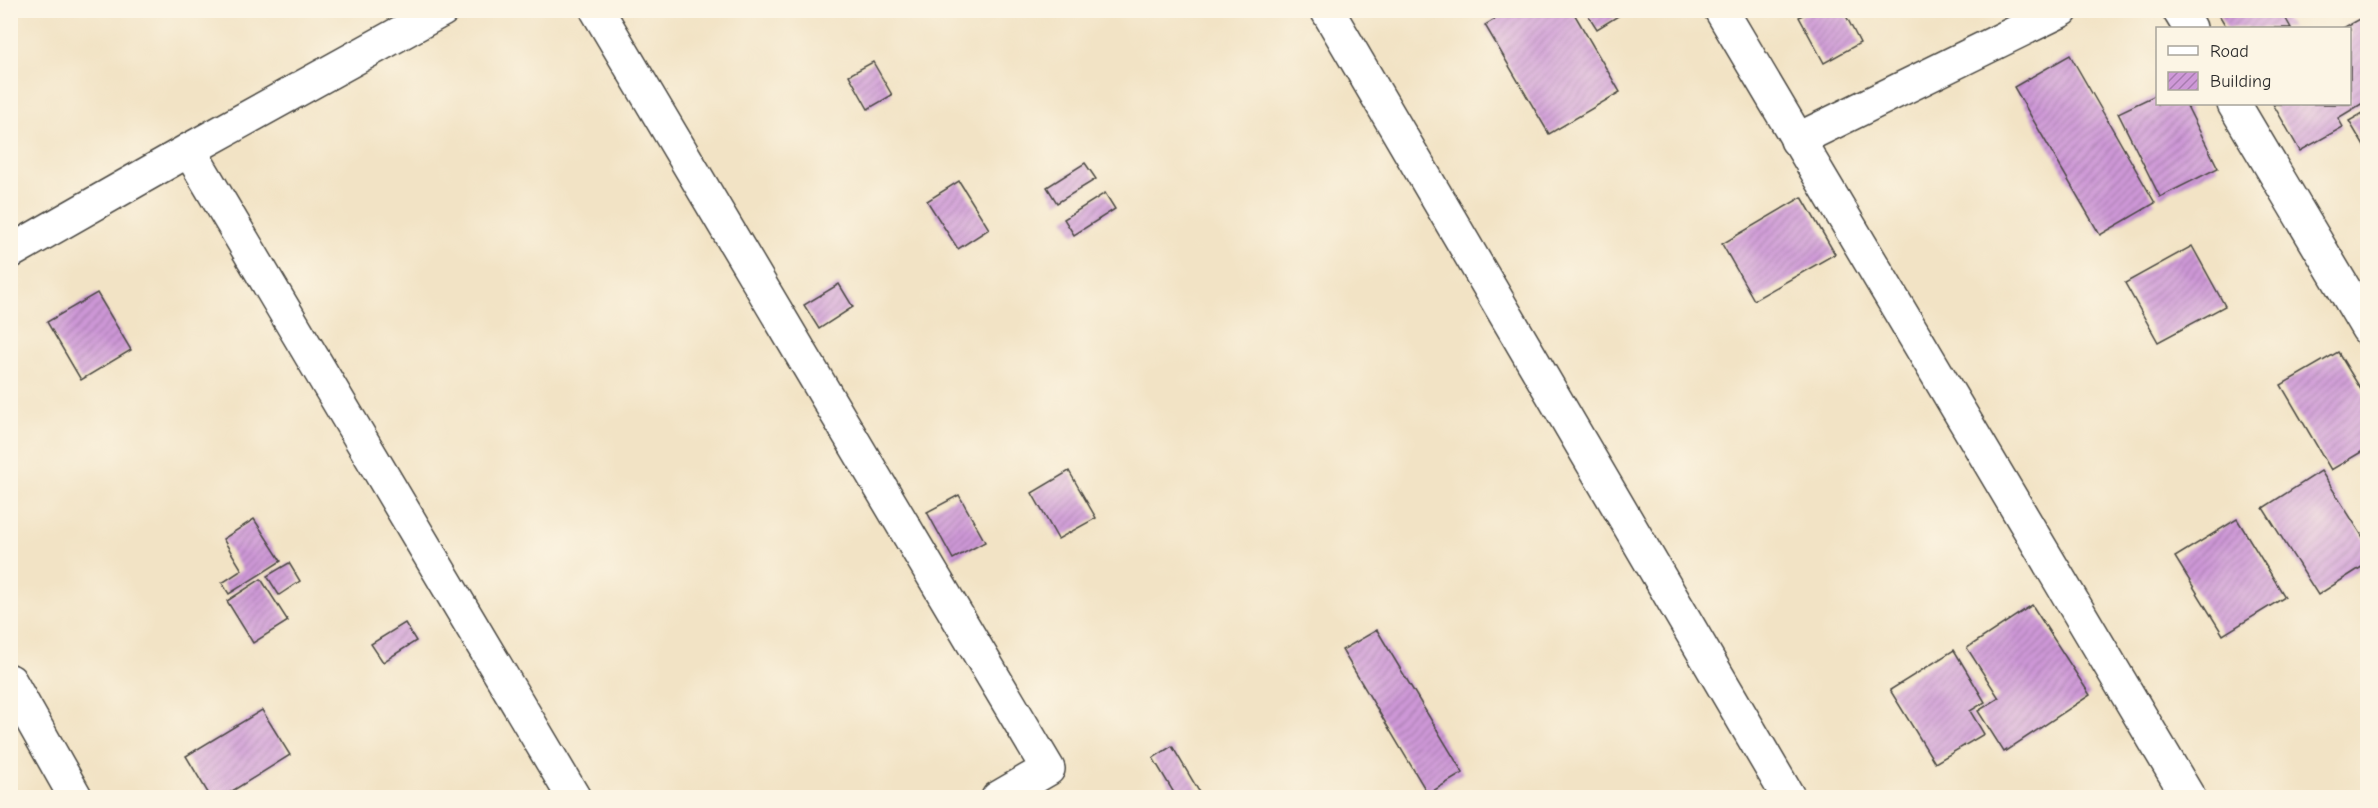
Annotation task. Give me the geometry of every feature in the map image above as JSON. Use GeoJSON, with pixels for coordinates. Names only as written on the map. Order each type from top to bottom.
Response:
{"type":"FeatureCollection","features":[{"type":"Feature","properties":{"kind":"street"},"geometry":{"type":"LineString","coordinates":[[10,252],[442,10]]}},
{"type":"Feature","properties":{"kind":"street"},"geometry":{"type":"LineString","coordinates":[[597,10],[1048,769],[998,798]]}},
{"type":"Feature","properties":{"kind":"street"},"geometry":{"type":"LineString","coordinates":[[1327,10],[1789,798]]}},
{"type":"Feature","properties":{"kind":"street"},"geometry":{"type":"LineString","coordinates":[[1721,10],[2189,798]]}},
{"type":"Feature","properties":{"kind":"street"},"geometry":{"type":"LineString","coordinates":[[1797,140],[2062,10]]}},
{"type":"Feature","properties":{"kind":"street"},"geometry":{"type":"LineString","coordinates":[[2179,10],[2189,27]]}},
{"type":"Feature","properties":{"kind":"street"},"geometry":{"type":"LineString","coordinates":[[2235,105],[2367,328]]}},
{"type":"Feature","properties":{"kind":"street"},"geometry":{"type":"LineString","coordinates":[[189,150],[574,798]]}},
{"type":"Feature","properties":{"kind":"street"},"geometry":{"type":"LineString","coordinates":[[10,681],[76,798]]}},
{"type":"Feature","properties":{"kind":"building"},"geometry":{"type":"Polygon","coordinates":[[[1510,10],[1572,10],[1620,92],[1549,134],[1485,25],[1510,10]]]}},
{"type":"Feature","properties":{"kind":"building"},"geometry":{"type":"Polygon","coordinates":[[[1585,10],[1628,10],[1597,29],[1585,10]]]}},
{"type":"Feature","properties":{"kind":"building"},"geometry":{"type":"Polygon","coordinates":[[[1811,10],[1843,10],[1860,43],[1824,63],[1799,17],[1811,10]]]}},
{"type":"Feature","properties":{"kind":"building"},"geometry":{"type":"Polygon","coordinates":[[[2216,10],[2281,10],[2290,27],[2226,27],[2216,10]]]}},
{"type":"Feature","properties":{"kind":"building"},"geometry":{"type":"Polygon","coordinates":[[[2368,14],[2368,100],[2338,118],[2343,127],[2300,151],[2274,105],[2351,105],[2351,27],[2345,27],[2368,14]]]}},
{"type":"Feature","properties":{"kind":"building"},"geometry":{"type":"Polygon","coordinates":[[[2070,55],[2155,203],[2100,235],[2014,87],[2070,55]]]}},
{"type":"Feature","properties":{"kind":"building"},"geometry":{"type":"Polygon","coordinates":[[[873,62],[892,95],[868,109],[849,75],[873,62]]]}},
{"type":"Feature","properties":{"kind":"building"},"geometry":{"type":"Polygon","coordinates":[[[2156,95],[2156,105],[2186,105],[2218,168],[2160,197],[2118,113],[2156,95]]]}},
{"type":"Feature","properties":{"kind":"building"},"geometry":{"type":"Polygon","coordinates":[[[2368,110],[2368,153],[2349,121],[2368,110]]]}},
{"type":"Feature","properties":{"kind":"building"},"geometry":{"type":"Polygon","coordinates":[[[1085,163],[1096,179],[1057,203],[1047,187],[1085,163]]]}},
{"type":"Feature","properties":{"kind":"building"},"geometry":{"type":"Polygon","coordinates":[[[959,181],[989,229],[958,249],[927,201],[959,181]]]}},
{"type":"Feature","properties":{"kind":"building"},"geometry":{"type":"Polygon","coordinates":[[[1105,193],[1115,209],[1074,235],[1064,219],[1105,193]]]}},
{"type":"Feature","properties":{"kind":"building"},"geometry":{"type":"Polygon","coordinates":[[[1802,197],[1835,254],[1754,300],[1722,244],[1802,197]]]}},
{"type":"Feature","properties":{"kind":"building"},"geometry":{"type":"Polygon","coordinates":[[[2192,246],[2225,306],[2158,342],[2125,283],[2192,246]]]}},
{"type":"Feature","properties":{"kind":"building"},"geometry":{"type":"Polygon","coordinates":[[[839,284],[853,307],[819,329],[804,305],[839,284]]]}},
{"type":"Feature","properties":{"kind":"building"},"geometry":{"type":"Polygon","coordinates":[[[97,293],[131,350],[81,380],[47,322],[97,293]]]}},
{"type":"Feature","properties":{"kind":"building"},"geometry":{"type":"Polygon","coordinates":[[[2338,352],[2368,401],[2368,448],[2331,470],[2281,385],[2338,352]]]}},
{"type":"Feature","properties":{"kind":"building"},"geometry":{"type":"Polygon","coordinates":[[[1069,471],[1096,518],[1058,539],[1032,493],[1069,471]]]}},
{"type":"Feature","properties":{"kind":"building"},"geometry":{"type":"Polygon","coordinates":[[[2321,471],[2368,545],[2368,563],[2318,595],[2263,508],[2321,471]]]}},
{"type":"Feature","properties":{"kind":"building"},"geometry":{"type":"Polygon","coordinates":[[[959,495],[985,542],[953,559],[927,512],[959,495]]]}},
{"type":"Feature","properties":{"kind":"building"},"geometry":{"type":"Polygon","coordinates":[[[254,519],[281,561],[229,594],[222,583],[242,570],[223,539],[254,519]]]}},
{"type":"Feature","properties":{"kind":"building"},"geometry":{"type":"Polygon","coordinates":[[[2237,519],[2285,597],[2223,635],[2175,557],[2237,519]]]}},
{"type":"Feature","properties":{"kind":"building"},"geometry":{"type":"Polygon","coordinates":[[[289,563],[300,581],[279,595],[267,576],[289,563]]]}},
{"type":"Feature","properties":{"kind":"building"},"geometry":{"type":"Polygon","coordinates":[[[261,579],[288,621],[253,643],[227,601],[261,579]]]}},
{"type":"Feature","properties":{"kind":"building"},"geometry":{"type":"Polygon","coordinates":[[[2032,605],[2090,695],[2004,752],[1978,711],[1999,698],[1967,648],[2032,605]]]}},
{"type":"Feature","properties":{"kind":"building"},"geometry":{"type":"Polygon","coordinates":[[[405,623],[416,641],[383,662],[371,644],[405,623]]]}},
{"type":"Feature","properties":{"kind":"building"},"geometry":{"type":"Polygon","coordinates":[[[1377,630],[1463,773],[1428,794],[1342,650],[1377,630]]]}},
{"type":"Feature","properties":{"kind":"building"},"geometry":{"type":"Polygon","coordinates":[[[1954,650],[1985,702],[1970,711],[1984,734],[1935,763],[1890,690],[1954,650]]]}},
{"type":"Feature","properties":{"kind":"building"},"geometry":{"type":"Polygon","coordinates":[[[262,710],[290,755],[221,798],[211,798],[186,756],[262,710]]]}},
{"type":"Feature","properties":{"kind":"building"},"geometry":{"type":"Polygon","coordinates":[[[1172,746],[1203,798],[1177,798],[1153,758],[1172,746]]]}}]}
